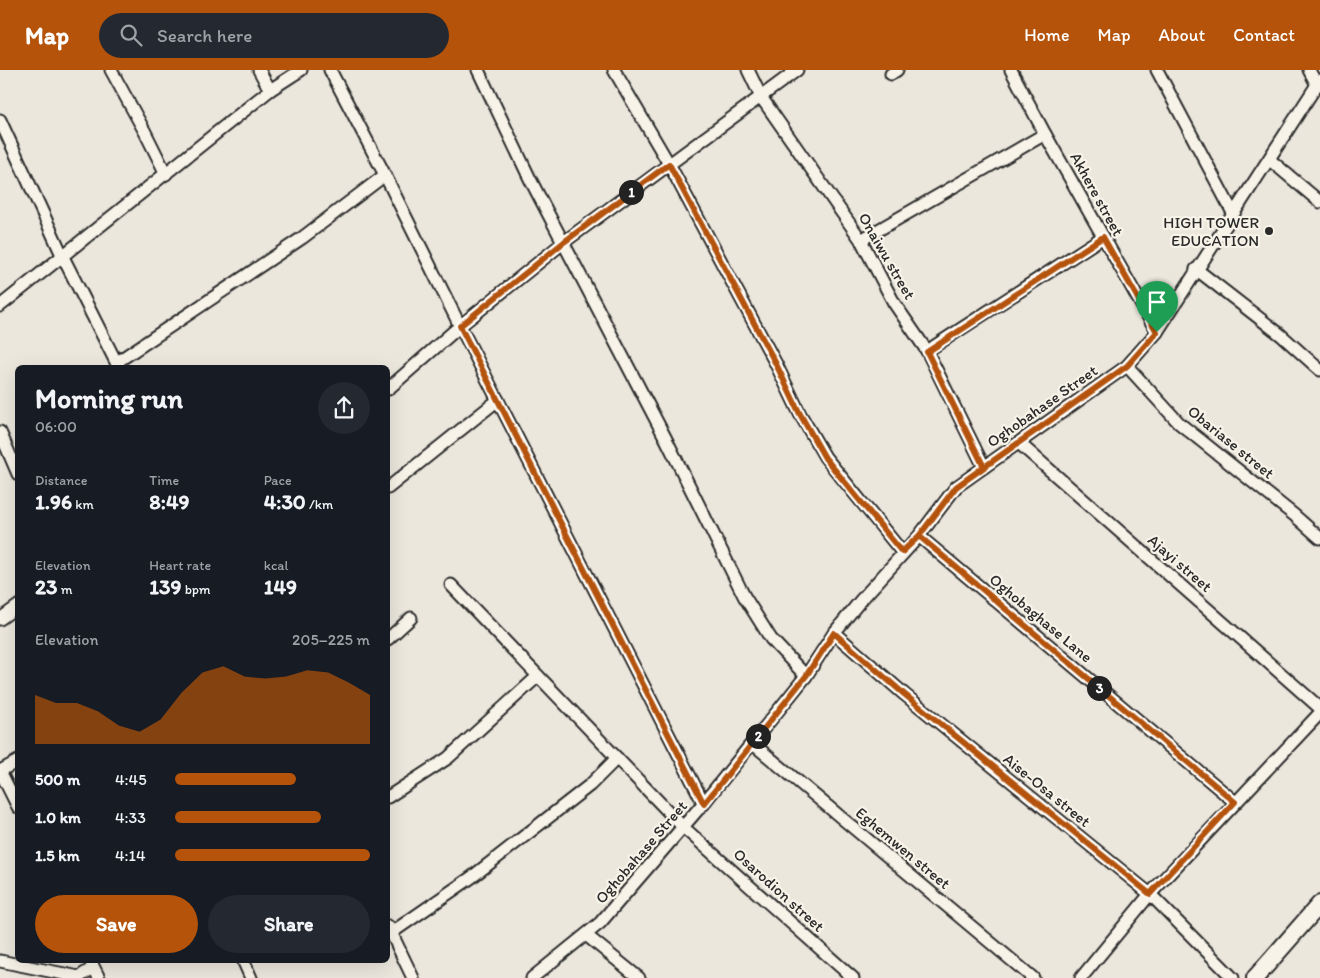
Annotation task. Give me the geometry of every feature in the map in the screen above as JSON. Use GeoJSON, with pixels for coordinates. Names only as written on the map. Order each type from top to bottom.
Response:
{"type":"FeatureCollection","features":[{"type":"Feature","properties":{"kind":"street"},"geometry":{"type":"LineString","coordinates":[[111,70],[166,174]]}},
{"type":"Feature","properties":{"kind":"street"},"geometry":{"type":"LineString","coordinates":[[259,70],[270,90]]}},
{"type":"Feature","properties":{"kind":"street"},"geometry":{"type":"LineString","coordinates":[[0,306],[270,90],[301,70]]}},
{"type":"Feature","properties":{"kind":"street"},"geometry":{"type":"LineString","coordinates":[[330,70],[704,804]]}},
{"type":"Feature","properties":{"kind":"street"},"geometry":{"type":"LineString","coordinates":[[478,70],[530,179],[667,441],[744,596],[771,639],[806,676]]}},
{"type":"Feature","properties":{"kind":"street"},"geometry":{"type":"LineString","coordinates":[[614,70],[669,164],[825,458],[902,552]]}},
{"type":"Feature","properties":{"kind":"street","name":"Onaiwu street"},"geometry":{"type":"LineString","coordinates":[[748,70],[761,97],[862,240],[894,303],[927,352],[984,467]]}},
{"type":"Feature","properties":{"kind":"street"},"geometry":{"type":"LineString","coordinates":[[390,386],[460,326],[564,242],[797,70]]}},
{"type":"Feature","properties":{"kind":"street","name":"Akhere street"},"geometry":{"type":"LineString","coordinates":[[1011,70],[1157,332]]}},
{"type":"Feature","properties":{"kind":"street"},"geometry":{"type":"LineString","coordinates":[[1158,70],[1233,213]]}},
{"type":"Feature","properties":{"kind":"street"},"geometry":{"type":"LineString","coordinates":[[1309,70],[1318,82]]}},
{"type":"Feature","properties":{"kind":"street","name":"Oghobahase Street"},"geometry":{"type":"LineString","coordinates":[[532,978],[600,923],[704,804],[806,676],[834,633],[902,552],[919,536],[956,487],[1127,366],[1157,332],[1196,269],[1270,160],[1318,82]]}},
{"type":"Feature","properties":{"kind":"street"},"geometry":{"type":"LineString","coordinates":[[0,120],[63,257],[118,365],[302,238],[385,175]]}},
{"type":"Feature","properties":{"kind":"street"},"geometry":{"type":"LineString","coordinates":[[862,240],[1045,134]]}},
{"type":"Feature","properties":{"kind":"street"},"geometry":{"type":"LineString","coordinates":[[1270,160],[1320,202]]}},
{"type":"Feature","properties":{"kind":"street"},"geometry":{"type":"LineString","coordinates":[[927,352],[1103,237]]}},
{"type":"Feature","properties":{"kind":"street"},"geometry":{"type":"LineString","coordinates":[[1196,269],[1281,335],[1320,370]]}},
{"type":"Feature","properties":{"kind":"street","name":"Obariase street"},"geometry":{"type":"LineString","coordinates":[[1127,366],[1179,423],[1320,538]]}},
{"type":"Feature","properties":{"kind":"street"},"geometry":{"type":"LineString","coordinates":[[390,486],[498,400]]}},
{"type":"Feature","properties":{"kind":"street"},"geometry":{"type":"LineString","coordinates":[[0,432],[15,467]]}},
{"type":"Feature","properties":{"kind":"street","name":"Ajayi street"},"geometry":{"type":"LineString","coordinates":[[1019,443],[1320,708]]}},
{"type":"Feature","properties":{"kind":"street","name":"Oghobaghase Lane"},"geometry":{"type":"LineString","coordinates":[[919,536],[1235,802]]}},
{"type":"Feature","properties":{"kind":"street","name":"Osarodion street"},"geometry":{"type":"LineString","coordinates":[[451,585],[683,827],[853,978]]}},
{"type":"Feature","properties":{"kind":"street"},"geometry":{"type":"LineString","coordinates":[[0,619],[15,608]]}},
{"type":"Feature","properties":{"kind":"street"},"geometry":{"type":"LineString","coordinates":[[390,637],[411,618]]}},
{"type":"Feature","properties":{"kind":"street","name":"Aise-Osa street"},"geometry":{"type":"LineString","coordinates":[[834,633],[904,694],[1150,894],[1233,978]]}},
{"type":"Feature","properties":{"kind":"street"},"geometry":{"type":"LineString","coordinates":[[390,797],[448,758],[538,676]]}},
{"type":"Feature","properties":{"kind":"street"},"geometry":{"type":"LineString","coordinates":[[1082,978],[1150,894],[1320,712]]}},
{"type":"Feature","properties":{"kind":"street","name":"Eghemwen street"},"geometry":{"type":"LineString","coordinates":[[752,743],[1033,978]]}},
{"type":"Feature","properties":{"kind":"street"},"geometry":{"type":"LineString","coordinates":[[390,928],[472,877],[590,785],[617,758]]}},
{"type":"Feature","properties":{"kind":"street"},"geometry":{"type":"LineString","coordinates":[[9,763],[0,771],[15,801]]}},
{"type":"Feature","properties":{"kind":"street"},"geometry":{"type":"LineString","coordinates":[[1255,978],[1320,904]]}},
{"type":"Feature","properties":{"kind":"street"},"geometry":{"type":"LineString","coordinates":[[390,931],[413,978]]}},
{"type":"Feature","properties":{"kind":"street"},"geometry":{"type":"LineString","coordinates":[[586,935],[639,978]]}},
{"type":"Feature","properties":{"kind":"street"},"geometry":{"type":"LineString","coordinates":[[0,961],[80,977],[94,969]]}},
{"type":"Feature","properties":{"kind":"street"},"geometry":{"type":"LineString","coordinates":[[244,963],[251,978]]}},
{"type":"Feature","properties":{"kind":"place","name":"HIGH TOWER EDUCATION"},"geometry":{"type":"Point","coordinates":[1269,231]}},
{"type":"Feature","properties":{"kind":"route"},"geometry":{"type":"LineString","coordinates":[[1157,332],[1103,237],[927,352],[984,467],[956,487],[919,536],[1235,802],[1150,894],[904,694],[834,633],[806,676],[704,804],[460,326],[564,242],[669,164],[825,458],[902,552],[919,536],[956,487],[1127,366],[1157,332]]}}]}
